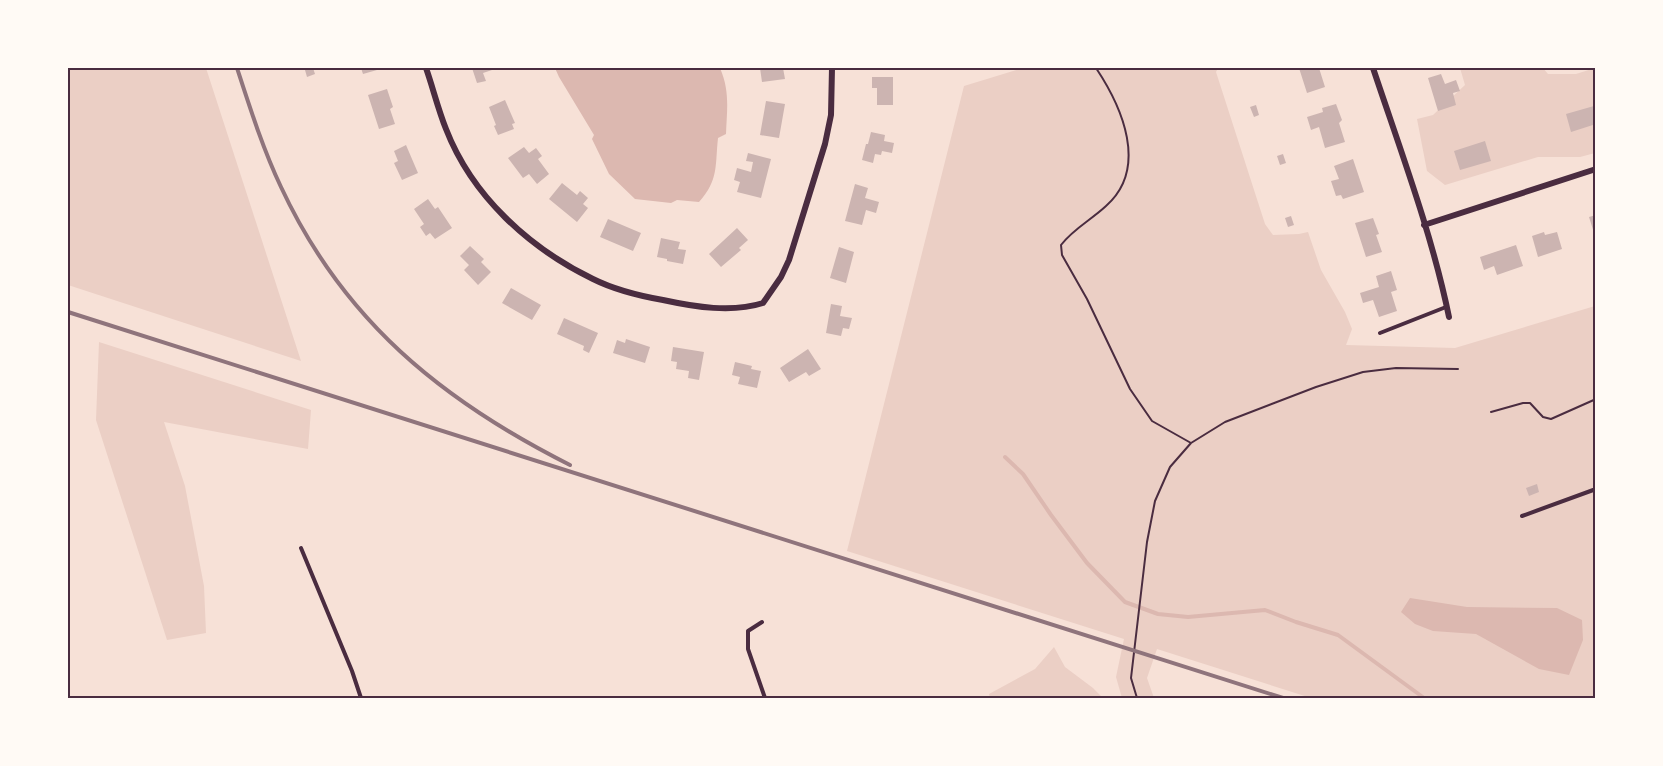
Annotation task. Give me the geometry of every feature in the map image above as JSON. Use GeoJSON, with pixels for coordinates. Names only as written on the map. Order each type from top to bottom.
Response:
{"type":"FeatureCollection","features":[{"type":"Feature","properties":{"kind":"street"},"geometry":{"type":"LineString","coordinates":[[426,68],[446,129],[460,157],[477,184],[505,218],[533,243],[556,259],[595,280],[638,295],[682,304],[737,308],[763,303],[778,283],[789,260],[825,144],[831,115],[831,68]]}},
{"type":"Feature","properties":{"kind":"street"},"geometry":{"type":"LineString","coordinates":[[1373,68],[1424,225],[1449,317]]}},
{"type":"Feature","properties":{"kind":"street"},"geometry":{"type":"LineString","coordinates":[[1424,225],[1596,169]]}},
{"type":"Feature","properties":{"kind":"lane"},"geometry":{"type":"LineString","coordinates":[[1380,333],[1447,307]]}},
{"type":"Feature","properties":{"kind":"lane"},"geometry":{"type":"LineString","coordinates":[[1522,516],[1596,489]]}},
{"type":"Feature","properties":{"kind":"lane"},"geometry":{"type":"LineString","coordinates":[[301,548],[352,670],[361,699]]}},
{"type":"Feature","properties":{"kind":"lane"},"geometry":{"type":"LineString","coordinates":[[762,622],[748,631],[748,649],[765,699]]}},
{"type":"Feature","properties":{"kind":"path"},"geometry":{"type":"LineString","coordinates":[[1096,68],[1120,110],[1127,134],[1129,158],[1124,185],[1108,205],[1067,237],[1060,245],[1062,255],[1087,299],[1130,388],[1146,413],[1152,421],[1191,443]]}},
{"type":"Feature","properties":{"kind":"path"},"geometry":{"type":"LineString","coordinates":[[1137,699],[1131,678],[1147,542],[1155,501],[1170,467],[1191,443],[1225,422],[1316,387],[1363,372],[1396,368],[1458,369]]}},
{"type":"Feature","properties":{"kind":"path"},"geometry":{"type":"LineString","coordinates":[[1491,412],[1530,403],[1543,417],[1551,419],[1596,399]]}},
{"type":"Feature","properties":{"kind":"shaded area"},"geometry":{"type":"Polygon","coordinates":[[[68,68],[206,68],[301,361],[68,285],[68,68]]]}},
{"type":"Feature","properties":{"kind":"shaded area"},"geometry":{"type":"Polygon","coordinates":[[[555,68],[720,68],[727,92],[726,134],[718,138],[713,179],[699,202],[677,200],[671,203],[635,199],[609,174],[592,139],[594,135],[555,68]]]}},
{"type":"Feature","properties":{"kind":"shaded area"},"geometry":{"type":"Polygon","coordinates":[[[1023,68],[1218,68],[1216,72],[1265,224],[1273,235],[1308,232],[1321,270],[1352,329],[1346,345],[1455,348],[1595,306],[1595,698],[1311,698],[1157,649],[1147,678],[1154,698],[1122,698],[1116,677],[1124,639],[847,551],[964,86],[1023,68]]]}},
{"type":"Feature","properties":{"kind":"shaded area"},"geometry":{"type":"Polygon","coordinates":[[[1460,68],[1543,68],[1548,74],[1576,74],[1595,68],[1595,153],[1580,157],[1538,157],[1445,185],[1427,171],[1417,119],[1433,115],[1465,85],[1460,68]]]}},
{"type":"Feature","properties":{"kind":"shaded area"},"geometry":{"type":"Polygon","coordinates":[[[99,342],[311,410],[308,449],[164,422],[185,486],[204,586],[206,633],[167,640],[96,420],[99,342]]]}},
{"type":"Feature","properties":{"kind":"shaded area"},"geometry":{"type":"Polygon","coordinates":[[[1410,598],[1467,607],[1557,608],[1582,620],[1583,640],[1569,675],[1539,669],[1476,634],[1433,631],[1415,624],[1401,612],[1410,598]]]}},
{"type":"Feature","properties":{"kind":"shaded area"},"geometry":{"type":"Polygon","coordinates":[[[1054,647],[1065,667],[1103,698],[990,698],[989,694],[1035,669],[1054,647]]]}},
{"type":"Feature","properties":{"kind":"building"},"geometry":{"type":"Polygon","coordinates":[[[313,68],[315,74],[307,77],[305,70],[313,68]]]}},
{"type":"Feature","properties":{"kind":"building"},"geometry":{"type":"Polygon","coordinates":[[[361,68],[377,68],[377,70],[363,74],[361,68]]]}},
{"type":"Feature","properties":{"kind":"building"},"geometry":{"type":"Polygon","coordinates":[[[472,68],[498,68],[483,73],[486,81],[477,83],[472,68]]]}},
{"type":"Feature","properties":{"kind":"building"},"geometry":{"type":"Polygon","coordinates":[[[760,68],[783,68],[785,79],[762,82],[760,68]]]}},
{"type":"Feature","properties":{"kind":"building"},"geometry":{"type":"Polygon","coordinates":[[[1299,68],[1319,68],[1325,87],[1307,93],[1299,68]]]}},
{"type":"Feature","properties":{"kind":"building"},"geometry":{"type":"Polygon","coordinates":[[[1441,74],[1445,84],[1456,80],[1460,91],[1453,93],[1456,105],[1438,111],[1428,78],[1441,74]]]}},
{"type":"Feature","properties":{"kind":"building"},"geometry":{"type":"Polygon","coordinates":[[[872,77],[893,77],[893,105],[877,105],[877,88],[872,88],[872,77]]]}},
{"type":"Feature","properties":{"kind":"building"},"geometry":{"type":"Polygon","coordinates":[[[387,89],[393,107],[390,109],[395,124],[379,129],[368,95],[387,89]]]}},
{"type":"Feature","properties":{"kind":"building"},"geometry":{"type":"Polygon","coordinates":[[[505,100],[515,123],[512,124],[514,129],[498,135],[489,107],[505,100]]]}},
{"type":"Feature","properties":{"kind":"building"},"geometry":{"type":"Polygon","coordinates":[[[766,101],[785,104],[779,138],[760,135],[766,101]]]}},
{"type":"Feature","properties":{"kind":"building"},"geometry":{"type":"Polygon","coordinates":[[[1336,104],[1342,120],[1339,123],[1345,142],[1325,148],[1319,127],[1311,130],[1307,117],[1323,112],[1322,108],[1336,104]]]}},
{"type":"Feature","properties":{"kind":"building"},"geometry":{"type":"Polygon","coordinates":[[[1256,105],[1259,115],[1254,117],[1250,107],[1256,105]]]}},
{"type":"Feature","properties":{"kind":"building"},"geometry":{"type":"Polygon","coordinates":[[[1594,106],[1596,124],[1571,132],[1566,114],[1594,106]]]}},
{"type":"Feature","properties":{"kind":"building"},"geometry":{"type":"Polygon","coordinates":[[[871,132],[885,135],[884,141],[894,143],[892,153],[882,151],[881,155],[875,154],[873,163],[862,160],[871,132]]]}},
{"type":"Feature","properties":{"kind":"building"},"geometry":{"type":"Polygon","coordinates":[[[1485,141],[1491,161],[1460,170],[1454,151],[1485,141]]]}},
{"type":"Feature","properties":{"kind":"building"},"geometry":{"type":"Polygon","coordinates":[[[406,145],[418,173],[402,180],[394,163],[398,161],[394,151],[406,145]]]}},
{"type":"Feature","properties":{"kind":"building"},"geometry":{"type":"Polygon","coordinates":[[[524,147],[529,153],[536,148],[542,156],[538,159],[549,174],[537,184],[529,174],[523,178],[508,158],[524,147]]]}},
{"type":"Feature","properties":{"kind":"building"},"geometry":{"type":"Polygon","coordinates":[[[748,153],[771,159],[761,198],[737,192],[740,182],[734,180],[737,168],[751,172],[753,162],[746,161],[748,153]]]}},
{"type":"Feature","properties":{"kind":"building"},"geometry":{"type":"Polygon","coordinates":[[[1283,154],[1286,163],[1280,165],[1277,156],[1283,154]]]}},
{"type":"Feature","properties":{"kind":"building"},"geometry":{"type":"Polygon","coordinates":[[[1353,159],[1364,192],[1343,199],[1341,195],[1336,196],[1331,181],[1339,179],[1334,166],[1353,159]]]}},
{"type":"Feature","properties":{"kind":"building"},"geometry":{"type":"Polygon","coordinates":[[[562,183],[577,195],[580,191],[588,198],[583,204],[588,208],[577,222],[549,199],[562,183]]]}},
{"type":"Feature","properties":{"kind":"building"},"geometry":{"type":"Polygon","coordinates":[[[855,184],[868,188],[865,198],[879,202],[876,213],[866,210],[862,225],[845,221],[855,184]]]}},
{"type":"Feature","properties":{"kind":"building"},"geometry":{"type":"Polygon","coordinates":[[[428,199],[435,209],[438,207],[452,228],[435,239],[430,233],[426,236],[420,227],[424,224],[414,209],[428,199]]]}},
{"type":"Feature","properties":{"kind":"building"},"geometry":{"type":"Polygon","coordinates":[[[1596,215],[1596,236],[1595,236],[1589,217],[1596,215]]]}},
{"type":"Feature","properties":{"kind":"building"},"geometry":{"type":"Polygon","coordinates":[[[1291,216],[1294,225],[1288,227],[1285,218],[1291,216]]]}},
{"type":"Feature","properties":{"kind":"building"},"geometry":{"type":"Polygon","coordinates":[[[1373,218],[1382,252],[1366,257],[1355,223],[1373,218]]]}},
{"type":"Feature","properties":{"kind":"building"},"geometry":{"type":"Polygon","coordinates":[[[608,219],[641,233],[633,251],[600,237],[608,219]]]}},
{"type":"Feature","properties":{"kind":"building"},"geometry":{"type":"Polygon","coordinates":[[[737,228],[748,240],[739,248],[741,250],[721,267],[709,254],[737,228]]]}},
{"type":"Feature","properties":{"kind":"building"},"geometry":{"type":"Polygon","coordinates":[[[1544,232],[1545,235],[1557,232],[1562,249],[1538,257],[1532,236],[1544,232]]]}},
{"type":"Feature","properties":{"kind":"building"},"geometry":{"type":"Polygon","coordinates":[[[661,238],[680,242],[678,249],[686,250],[683,264],[657,257],[661,238]]]}},
{"type":"Feature","properties":{"kind":"building"},"geometry":{"type":"Polygon","coordinates":[[[1516,245],[1523,266],[1497,275],[1494,266],[1484,270],[1480,257],[1516,245]]]}},
{"type":"Feature","properties":{"kind":"building"},"geometry":{"type":"Polygon","coordinates":[[[470,246],[484,259],[481,262],[491,272],[478,285],[464,270],[469,265],[460,256],[470,246]]]}},
{"type":"Feature","properties":{"kind":"building"},"geometry":{"type":"Polygon","coordinates":[[[839,247],[854,252],[846,283],[830,278],[839,247]]]}},
{"type":"Feature","properties":{"kind":"building"},"geometry":{"type":"Polygon","coordinates":[[[1391,271],[1397,290],[1391,292],[1397,311],[1379,317],[1373,300],[1363,303],[1360,293],[1379,287],[1376,276],[1391,271]]]}},
{"type":"Feature","properties":{"kind":"building"},"geometry":{"type":"Polygon","coordinates":[[[511,288],[541,305],[532,320],[502,303],[511,288]]]}},
{"type":"Feature","properties":{"kind":"building"},"geometry":{"type":"Polygon","coordinates":[[[831,304],[842,306],[840,316],[852,318],[849,329],[843,328],[841,336],[826,333],[831,304]]]}},
{"type":"Feature","properties":{"kind":"building"},"geometry":{"type":"Polygon","coordinates":[[[564,318],[598,333],[589,353],[583,350],[584,346],[557,334],[564,318]]]}},
{"type":"Feature","properties":{"kind":"building"},"geometry":{"type":"Polygon","coordinates":[[[626,339],[650,347],[645,363],[613,353],[617,340],[625,343],[626,339]]]}},
{"type":"Feature","properties":{"kind":"building"},"geometry":{"type":"Polygon","coordinates":[[[673,347],[704,352],[699,380],[688,378],[689,371],[676,369],[677,362],[671,361],[673,347]]]}},
{"type":"Feature","properties":{"kind":"building"},"geometry":{"type":"Polygon","coordinates":[[[808,349],[821,369],[809,376],[806,372],[789,382],[780,368],[808,349]]]}},
{"type":"Feature","properties":{"kind":"building"},"geometry":{"type":"Polygon","coordinates":[[[735,362],[761,371],[757,388],[738,384],[740,377],[732,375],[735,362]]]}},
{"type":"Feature","properties":{"kind":"building"},"geometry":{"type":"Polygon","coordinates":[[[1537,484],[1539,492],[1529,496],[1526,488],[1537,484]]]}},
{"type":"Feature","properties":{"kind":"waterway"},"geometry":{"type":"LineString","coordinates":[[1005,457],[1023,474],[1087,563],[1125,602],[1158,614],[1188,617],[1265,610],[1338,635],[1424,698]]}},
{"type":"Feature","properties":{"kind":"railway"},"geometry":{"type":"LineString","coordinates":[[237,68],[281,187],[306,234],[334,277],[366,316],[400,352],[438,384],[479,413],[570,465]]}},
{"type":"Feature","properties":{"kind":"railway"},"geometry":{"type":"LineString","coordinates":[[68,312],[1283,698]]}}]}
